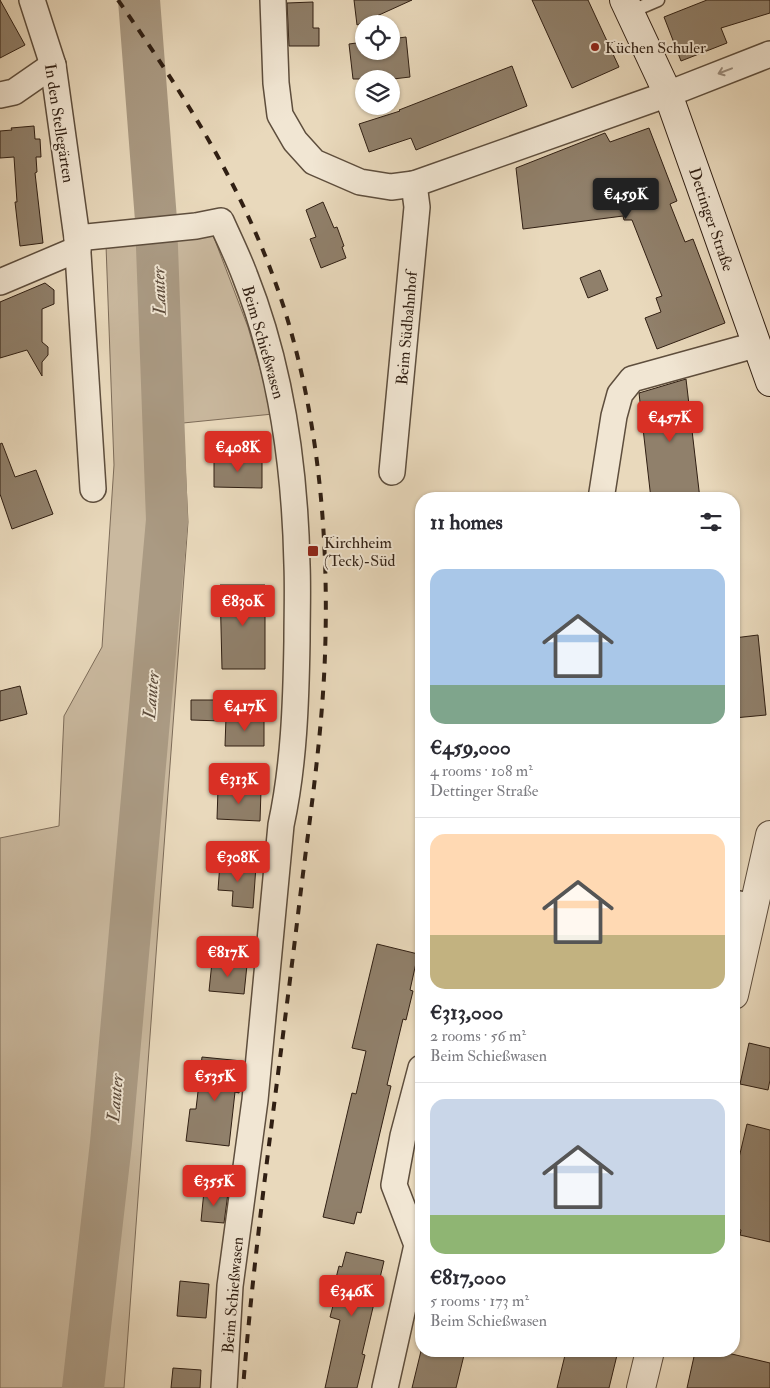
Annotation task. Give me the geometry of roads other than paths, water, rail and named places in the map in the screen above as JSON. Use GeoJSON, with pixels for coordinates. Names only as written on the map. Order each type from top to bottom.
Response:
{"type":"FeatureCollection","features":[{"type":"Feature","properties":{"kind":"main road","name":"Dettinger Straße"},"geometry":{"type":"LineString","coordinates":[[622,4],[637,58],[668,94],[755,345],[770,382]]}},
{"type":"Feature","properties":{"kind":"main road"},"geometry":{"type":"LineString","coordinates":[[740,941],[744,905],[770,835]]}},
{"type":"Feature","properties":{"kind":"main road"},"geometry":{"type":"LineString","coordinates":[[641,1388],[649,1357]]}},
{"type":"Feature","properties":{"kind":"street","name":"In den Stellegärten"},"geometry":{"type":"LineString","coordinates":[[32,0],[53,65],[78,244],[93,489]]}},
{"type":"Feature","properties":{"kind":"street"},"geometry":{"type":"LineString","coordinates":[[273,0],[276,83],[280,115],[295,141],[314,162],[360,182],[391,187],[414,184],[668,94],[770,54]]}},
{"type":"Feature","properties":{"kind":"street"},"geometry":{"type":"LineString","coordinates":[[0,95],[14,92],[53,65]]}},
{"type":"Feature","properties":{"kind":"street","name":"Beim Südbahnhof"},"geometry":{"type":"LineString","coordinates":[[392,472],[417,207],[414,184]]}},
{"type":"Feature","properties":{"kind":"street","name":"Beim Schießwasen"},"geometry":{"type":"LineString","coordinates":[[78,244],[115,234],[196,226],[221,221],[245,276],[261,321],[283,413],[294,500],[297,565],[295,705],[286,802],[280,835],[255,1100],[230,1286],[224,1388]]}},
{"type":"Feature","properties":{"kind":"street"},"geometry":{"type":"LineString","coordinates":[[0,282],[78,244]]}},
{"type":"Feature","properties":{"kind":"street"},"geometry":{"type":"LineString","coordinates":[[602,492],[614,416],[620,394],[632,379],[755,345]]}},
{"type":"Feature","properties":{"kind":"street"},"geometry":{"type":"LineString","coordinates":[[415,1115],[412,1138],[394,1185],[415,1240]]}},
{"type":"Feature","properties":{"kind":"street"},"geometry":{"type":"LineString","coordinates":[[385,1388],[415,1254]]}},
{"type":"Feature","properties":{"kind":"lane"},"geometry":{"type":"LineString","coordinates":[[622,4],[658,0]]}},
{"type":"Feature","properties":{"kind":"waterway","name":"Lauter"},"geometry":{"type":"LineString","coordinates":[[83,1388],[111,1143],[167,520],[156,220],[139,0]]}},
{"type":"Feature","properties":{"kind":"railway"},"geometry":{"type":"LineString","coordinates":[[118,0],[168,74],[214,149],[253,227],[270,268],[297,353],[306,395],[314,438],[323,524],[326,611],[321,718],[311,812],[261,1207],[243,1388]]}},
{"type":"Feature","properties":{"kind":"place","name":"Küchen Schuler"},"geometry":{"type":"Point","coordinates":[595,47]}},
{"type":"Feature","properties":{"kind":"place","name":"Kirchheim (Teck)-Süd"},"geometry":{"type":"Point","coordinates":[313,551]}}]}
